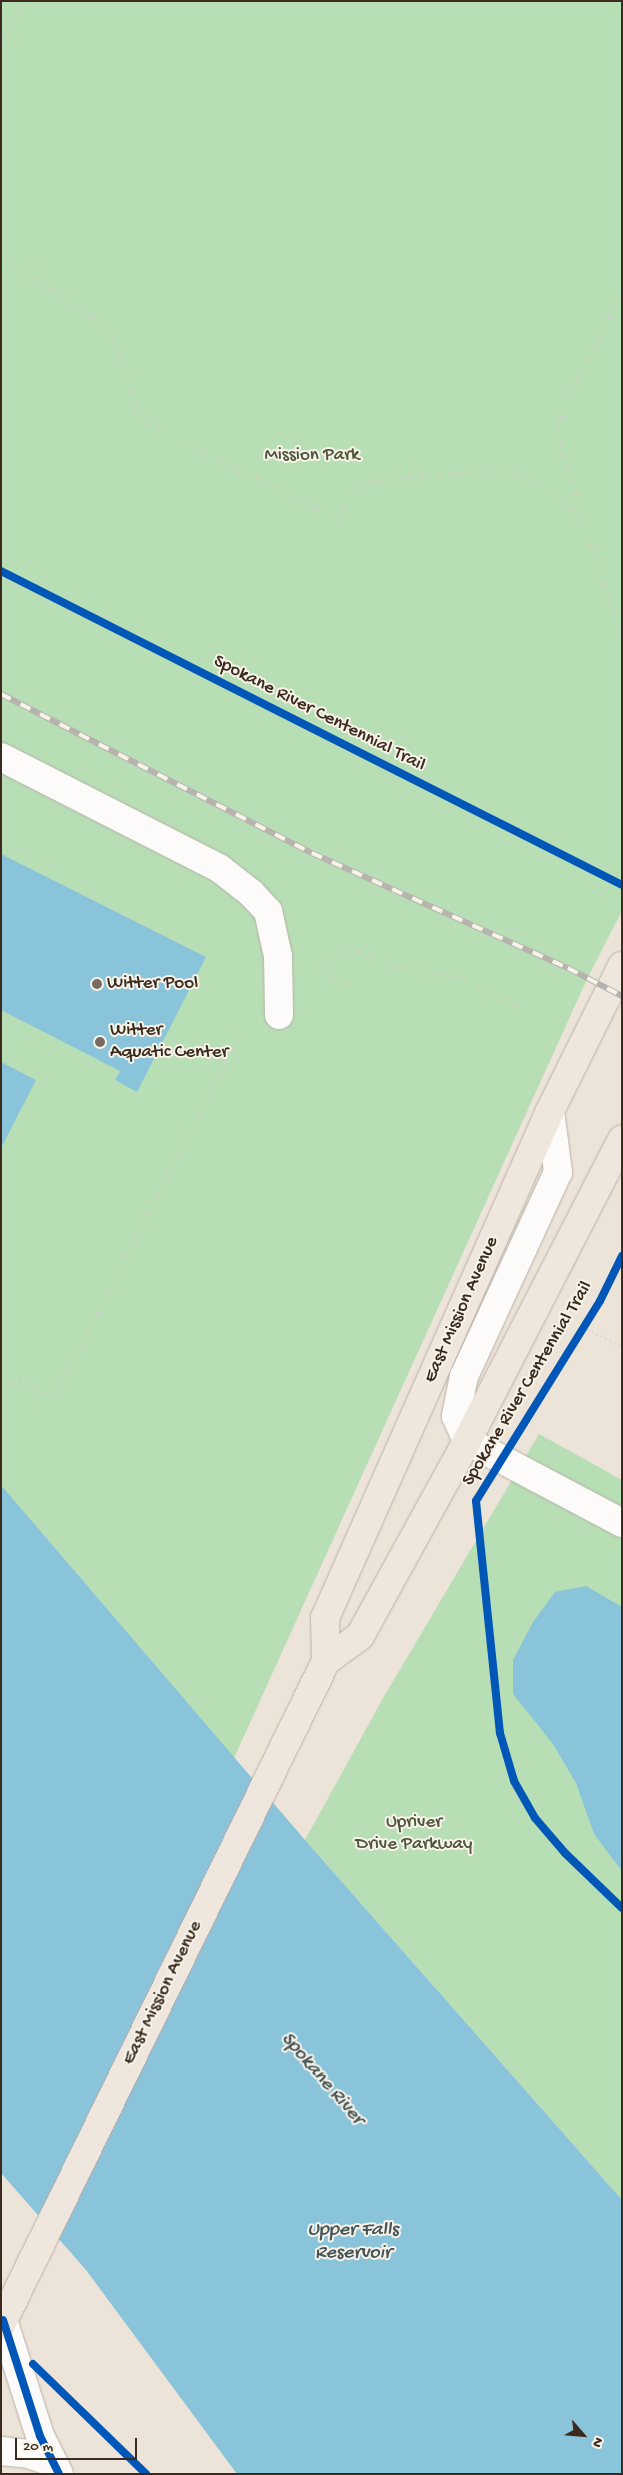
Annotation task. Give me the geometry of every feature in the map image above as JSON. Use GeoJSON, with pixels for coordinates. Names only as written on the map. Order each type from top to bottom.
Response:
{"type":"FeatureCollection","features":[{"type":"Feature","properties":{"kind":"main road","name":"East Mission Avenue"},"geometry":{"type":"LineString","coordinates":[[5,2317],[322,1668],[324,1618],[550,1111],[622,966]]}},
{"type":"Feature","properties":{"kind":"main road","name":"East Mission Avenue"},"geometry":{"type":"LineString","coordinates":[[322,1668],[360,1636],[467,1441],[622,1140]]}},
{"type":"Feature","properties":{"kind":"street"},"geometry":{"type":"LineString","coordinates":[[1,757],[219,868],[251,893],[268,911],[278,956],[279,1016]]}},
{"type":"Feature","properties":{"kind":"street"},"geometry":{"type":"LineString","coordinates":[[550,1111],[558,1172],[464,1376],[456,1416],[467,1441],[622,1523]]}},
{"type":"Feature","properties":{"kind":"street"},"geometry":{"type":"LineString","coordinates":[[5,2317],[22,2387],[55,2468]]}},
{"type":"Feature","properties":{"kind":"street"},"geometry":{"type":"LineString","coordinates":[[1,2451],[30,2454],[55,2468]]}},
{"type":"Feature","properties":{"kind":"path"},"geometry":{"type":"LineString","coordinates":[[1,46],[24,1]]}},
{"type":"Feature","properties":{"kind":"path"},"geometry":{"type":"LineString","coordinates":[[32,278],[43,255]]}},
{"type":"Feature","properties":{"kind":"path"},"geometry":{"type":"LineString","coordinates":[[1,260],[96,319],[118,346],[138,413],[144,422],[338,519],[360,482],[492,470],[520,474],[548,489],[571,509],[591,543],[622,637]]}},
{"type":"Feature","properties":{"kind":"path"},"geometry":{"type":"LineString","coordinates":[[571,509],[579,504],[561,451],[558,426],[566,403],[622,293]]}},
{"type":"Feature","properties":{"kind":"path"},"geometry":{"type":"LineString","coordinates":[[317,968],[327,957],[341,949],[358,951],[393,965],[460,977],[547,1019]]}},
{"type":"Feature","properties":{"kind":"path"},"geometry":{"type":"LineString","coordinates":[[278,956],[317,968],[359,989]]}},
{"type":"Feature","properties":{"kind":"path"},"geometry":{"type":"LineString","coordinates":[[1,1375],[12,1387],[17,1381],[23,1382],[54,1397],[248,1016]]}},
{"type":"Feature","properties":{"kind":"path"},"geometry":{"type":"LineString","coordinates":[[585,1323],[622,1346]]}},
{"type":"Feature","properties":{"kind":"green space","name":"Mission Park"},"geometry":{"type":"Polygon","coordinates":[[[1,1],[622,1],[622,911],[588,977],[234,1758],[1,1485],[1,1]]]}},
{"type":"Feature","properties":{"kind":"green space","name":"Upriver Drive Parkway"},"geometry":{"type":"Polygon","coordinates":[[[539,1434],[622,1480],[622,2200],[305,1840],[382,1700],[539,1434]]]}},
{"type":"Feature","properties":{"kind":"water","name":"Witter Pool"},"geometry":{"type":"Polygon","coordinates":[[[1,854],[206,957],[137,1092],[115,1080],[120,1071],[1,1010],[1,854]]]}},
{"type":"Feature","properties":{"kind":"water"},"geometry":{"type":"Polygon","coordinates":[[[1,1062],[36,1080],[1,1148],[1,1062]]]}},
{"type":"Feature","properties":{"kind":"water","name":"Upper Falls Reservoir"},"geometry":{"type":"Polygon","coordinates":[[[1,1485],[305,1840],[622,2200],[622,2474],[237,2474],[86,2270],[1,2173],[1,1485]]]}},
{"type":"Feature","properties":{"kind":"water"},"geometry":{"type":"Polygon","coordinates":[[[586,1586],[622,1607],[622,1871],[594,1834],[576,1783],[553,1744],[513,1694],[513,1660],[533,1622],[555,1592],[586,1586]]]}},
{"type":"Feature","properties":{"kind":"railway"},"geometry":{"type":"LineString","coordinates":[[1,694],[312,853],[568,968],[622,996]]}},
{"type":"Feature","properties":{"kind":"cycle path","name":"Spokane River Centennial Trail"},"geometry":{"type":"LineString","coordinates":[[1,571],[622,885]]}},
{"type":"Feature","properties":{"kind":"cycle path","name":"Spokane River Centennial Trail"},"geometry":{"type":"LineString","coordinates":[[622,1256],[600,1301],[476,1501],[500,1733],[514,1781],[535,1818],[565,1853],[622,1908]]}},
{"type":"Feature","properties":{"kind":"cycle path"},"geometry":{"type":"LineString","coordinates":[[3,2320],[40,2436],[59,2474]]}},
{"type":"Feature","properties":{"kind":"cycle path"},"geometry":{"type":"LineString","coordinates":[[33,2364],[146,2474]]}},
{"type":"Feature","properties":{"kind":"place","name":"Witter Pool"},"geometry":{"type":"Point","coordinates":[97,984]}},
{"type":"Feature","properties":{"kind":"place","name":"Witter Aquatic Center"},"geometry":{"type":"Point","coordinates":[100,1042]}},
{"type":"Feature","properties":{"kind":"water label","name":"Spokane River"},"geometry":{"type":"Point","coordinates":[322,2079]}}]}
